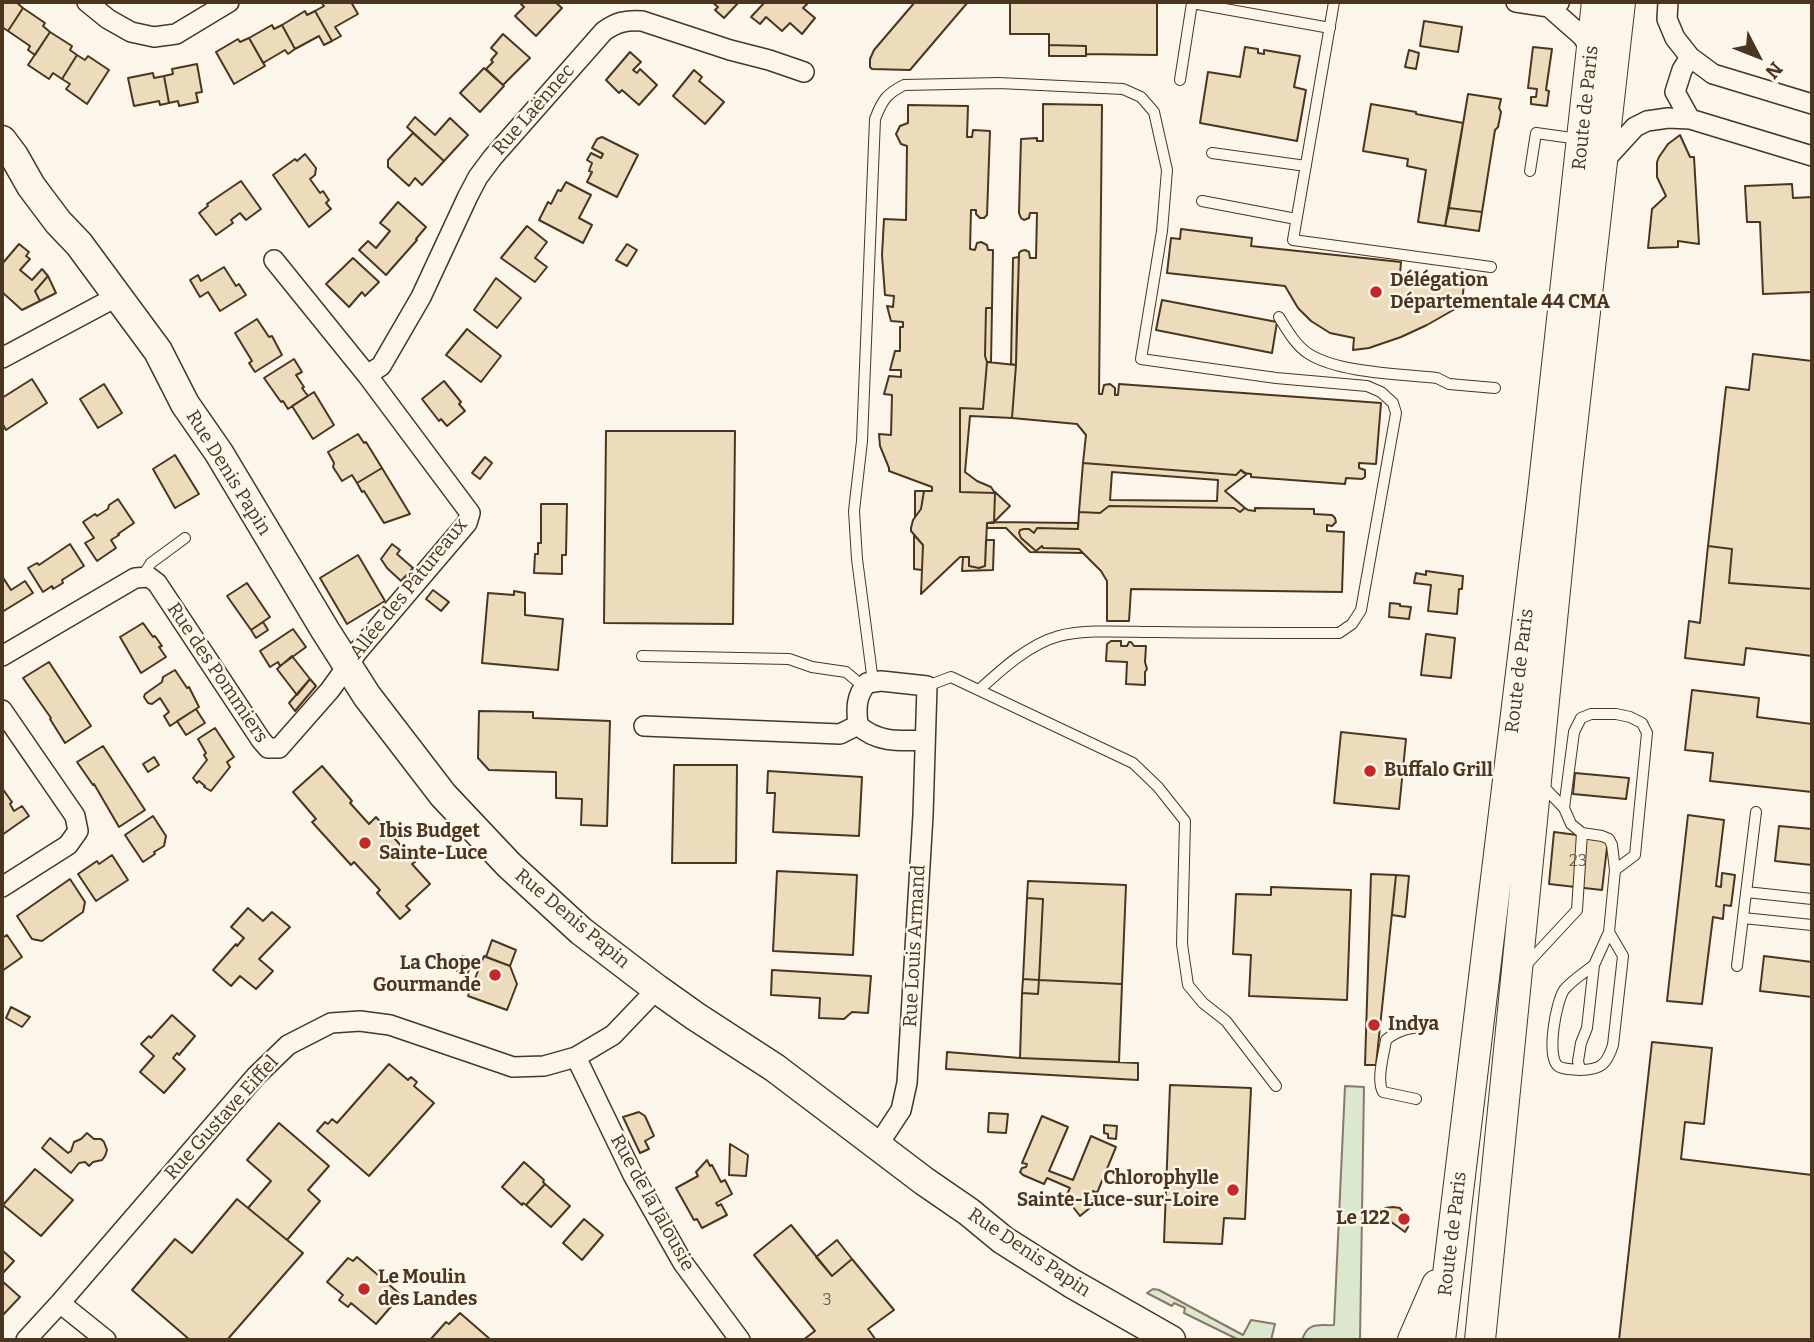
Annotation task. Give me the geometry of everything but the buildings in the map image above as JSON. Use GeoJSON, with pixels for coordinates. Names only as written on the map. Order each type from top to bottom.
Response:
{"type":"FeatureCollection","features":[{"type":"Feature","properties":{"kind":"main road","name":"Route de Paris"},"geometry":{"type":"LineString","coordinates":[[1440,1340],[1542,492],[1597,2]]}},
{"type":"Feature","properties":{"kind":"main road","name":"Route de Paris"},"geometry":{"type":"LineString","coordinates":[[1482,1338],[1563,506],[1620,2]]}},
{"type":"Feature","properties":{"kind":"main road"},"geometry":{"type":"LineString","coordinates":[[1413,1340],[1449,1260]]}},
{"type":"Feature","properties":{"kind":"street"},"geometry":{"type":"LineString","coordinates":[[87,2],[108,19],[131,32],[154,37],[176,34],[229,2]]}},
{"type":"Feature","properties":{"kind":"street"},"geometry":{"type":"LineString","coordinates":[[1516,2],[1556,4],[1592,51]]}},
{"type":"Feature","properties":{"kind":"street"},"geometry":{"type":"LineString","coordinates":[[1668,2],[1667,19],[1675,38],[1690,57],[1713,74],[1812,104]]}},
{"type":"Feature","properties":{"kind":"street","name":"Rue Laënnec"},"geometry":{"type":"LineString","coordinates":[[367,375],[381,366],[421,297],[478,177],[604,31],[614,24],[627,20],[642,21],[804,72]]}},
{"type":"Feature","properties":{"kind":"street"},"geometry":{"type":"LineString","coordinates":[[1690,57],[1682,70],[1675,92],[1690,119]]}},
{"type":"Feature","properties":{"kind":"street"},"geometry":{"type":"LineString","coordinates":[[1602,163],[1635,127],[1647,121],[1668,118],[1690,119],[1812,156]]}},
{"type":"Feature","properties":{"kind":"street","name":"Rue Denis Papin"},"geometry":{"type":"LineString","coordinates":[[2,140],[31,186],[58,222],[79,244],[158,351],[185,404],[219,453],[346,665],[374,706],[443,794],[509,865],[581,931],[657,989],[775,1068],[970,1212],[1003,1240],[1071,1283],[1171,1340]]}},
{"type":"Feature","properties":{"kind":"street"},"geometry":{"type":"LineString","coordinates":[[274,260],[367,375]]}},
{"type":"Feature","properties":{"kind":"street"},"geometry":{"type":"LineString","coordinates":[[2,358],[117,297]]}},
{"type":"Feature","properties":{"kind":"street","name":"Allée des Pâtureaux"},"geometry":{"type":"LineString","coordinates":[[346,665],[467,523],[470,513],[367,375]]}},
{"type":"Feature","properties":{"kind":"street","name":"Rue des Pommiers"},"geometry":{"type":"LineString","coordinates":[[142,578],[149,577],[157,583],[268,748],[279,748],[330,690],[346,665]]}},
{"type":"Feature","properties":{"kind":"street"},"geometry":{"type":"LineString","coordinates":[[2,656],[135,578],[142,578]]}},
{"type":"Feature","properties":{"kind":"street"},"geometry":{"type":"LineString","coordinates":[[881,681],[927,686],[925,740],[897,741],[868,734],[858,725],[856,705],[861,690],[868,684],[881,681]]}},
{"type":"Feature","properties":{"kind":"street"},"geometry":{"type":"LineString","coordinates":[[2,710],[75,817],[78,831],[68,845],[2,887]]}},
{"type":"Feature","properties":{"kind":"street"},"geometry":{"type":"LineString","coordinates":[[644,726],[841,734],[858,725]]}},
{"type":"Feature","properties":{"kind":"street","name":"Rue Louis Armand"},"geometry":{"type":"LineString","coordinates":[[878,1145],[901,1110],[907,1083],[925,740]]}},
{"type":"Feature","properties":{"kind":"street","name":"Rue Gustave Eiffel"},"geometry":{"type":"LineString","coordinates":[[26,1340],[256,1076],[289,1045],[331,1023],[360,1021],[390,1025],[513,1067],[544,1066],[576,1058],[613,1035],[657,989]]}},
{"type":"Feature","properties":{"kind":"street","name":"Rue de la Jalousie"},"geometry":{"type":"LineString","coordinates":[[576,1058],[633,1175],[683,1263],[740,1340]]}},
{"type":"Feature","properties":{"kind":"street"},"geometry":{"type":"LineString","coordinates":[[60,1303],[106,1340]]}},
{"type":"Feature","properties":{"kind":"lane"},"geometry":{"type":"LineString","coordinates":[[1335,2],[1293,240],[1490,267]]}},
{"type":"Feature","properties":{"kind":"lane"},"geometry":{"type":"LineString","coordinates":[[1180,80],[1192,3],[1330,28]]}},
{"type":"Feature","properties":{"kind":"lane"},"geometry":{"type":"LineString","coordinates":[[868,684],[855,511],[862,441],[875,119],[883,101],[904,85],[999,83],[1123,89],[1141,97],[1154,113],[1167,170],[1142,359],[1276,378],[1367,386],[1381,392],[1393,403],[1396,414],[1361,610],[1352,624],[1339,633],[1132,632],[1057,636],[1028,650],[979,690]]}},
{"type":"Feature","properties":{"kind":"lane"},"geometry":{"type":"LineString","coordinates":[[1530,172],[1536,133],[1583,140]]}},
{"type":"Feature","properties":{"kind":"lane"},"geometry":{"type":"LineString","coordinates":[[1212,153],[1306,166]]}},
{"type":"Feature","properties":{"kind":"lane"},"geometry":{"type":"LineString","coordinates":[[1202,201],[1296,219]]}},
{"type":"Feature","properties":{"kind":"lane"},"geometry":{"type":"LineString","coordinates":[[1279,317],[1296,342],[1307,353],[1322,361],[1342,367],[1437,378],[1449,384],[1495,388]]}},
{"type":"Feature","properties":{"kind":"lane"},"geometry":{"type":"LineString","coordinates":[[142,578],[150,563],[185,538]]}},
{"type":"Feature","properties":{"kind":"lane"},"geometry":{"type":"LineString","coordinates":[[642,656],[789,659],[812,667],[846,672],[868,684]]}},
{"type":"Feature","properties":{"kind":"lane"},"geometry":{"type":"LineString","coordinates":[[927,686],[951,677],[1133,763],[1158,787],[1185,821],[1182,944],[1188,985],[1202,1003],[1226,1021],[1276,1086]]}},
{"type":"Feature","properties":{"kind":"lane"},"geometry":{"type":"LineString","coordinates":[[1564,808],[1574,732],[1581,718],[1591,714],[1616,714],[1642,723],[1647,733],[1635,855],[1615,870]]}},
{"type":"Feature","properties":{"kind":"lane"},"geometry":{"type":"LineString","coordinates":[[1536,778],[1564,808],[1571,824],[1582,833],[1609,839],[1612,845],[1615,870],[1609,932],[1594,965],[1587,1028],[1578,1061],[1580,1070]]}},
{"type":"Feature","properties":{"kind":"lane"},"geometry":{"type":"LineString","coordinates":[[1737,966],[1756,812]]}},
{"type":"Feature","properties":{"kind":"lane"},"geometry":{"type":"LineString","coordinates":[[1516,975],[1577,910],[1582,833]]}},
{"type":"Feature","properties":{"kind":"lane"},"geometry":{"type":"LineString","coordinates":[[1746,892],[1812,898]]}},
{"type":"Feature","properties":{"kind":"lane"},"geometry":{"type":"LineString","coordinates":[[1742,918],[1812,925]]}},
{"type":"Feature","properties":{"kind":"lane"},"geometry":{"type":"LineString","coordinates":[[1594,965],[1564,990],[1557,1006],[1552,1056],[1558,1066],[1564,1069],[1591,1070],[1600,1067],[1609,1058],[1613,1045],[1623,956],[1609,932]]}},
{"type":"Feature","properties":{"kind":"lane"},"geometry":{"type":"LineString","coordinates":[[1416,1099],[1383,1092],[1380,1086],[1386,1040],[1408,1028],[1424,1026]]}},
{"type":"Feature","properties":{"kind":"green space"},"geometry":{"type":"Polygon","coordinates":[[[1345,1086],[1364,1087],[1360,1340],[1302,1340],[1311,1327],[1334,1325],[1345,1086]]]}},
{"type":"Feature","properties":{"kind":"green space"},"geometry":{"type":"Polygon","coordinates":[[[1153,1289],[1243,1335],[1251,1320],[1275,1324],[1271,1340],[1239,1340],[1184,1313],[1185,1308],[1174,1303],[1172,1306],[1147,1293],[1153,1289]]]}},
{"type":"Feature","properties":{"kind":"place","name":"Délégation Départementale 44 CMA"},"geometry":{"type":"Point","coordinates":[1376,292]}},
{"type":"Feature","properties":{"kind":"place","name":"Buffalo Grill"},"geometry":{"type":"Point","coordinates":[1370,771]}},
{"type":"Feature","properties":{"kind":"place","name":"Ibis Budget Sainte-Luce"},"geometry":{"type":"Point","coordinates":[365,843]}},
{"type":"Feature","properties":{"kind":"place","name":"La Chope Gourmande"},"geometry":{"type":"Point","coordinates":[495,975]}},
{"type":"Feature","properties":{"kind":"place","name":"Indya"},"geometry":{"type":"Point","coordinates":[1374,1025]}},
{"type":"Feature","properties":{"kind":"place","name":"Chlorophylle Sainte-Luce-sur-Loire"},"geometry":{"type":"Point","coordinates":[1233,1190]}},
{"type":"Feature","properties":{"kind":"place","name":"Le 122"},"geometry":{"type":"Point","coordinates":[1404,1219]}},
{"type":"Feature","properties":{"kind":"place","name":"Le Moulin des Landes"},"geometry":{"type":"Point","coordinates":[364,1289]}}]}
